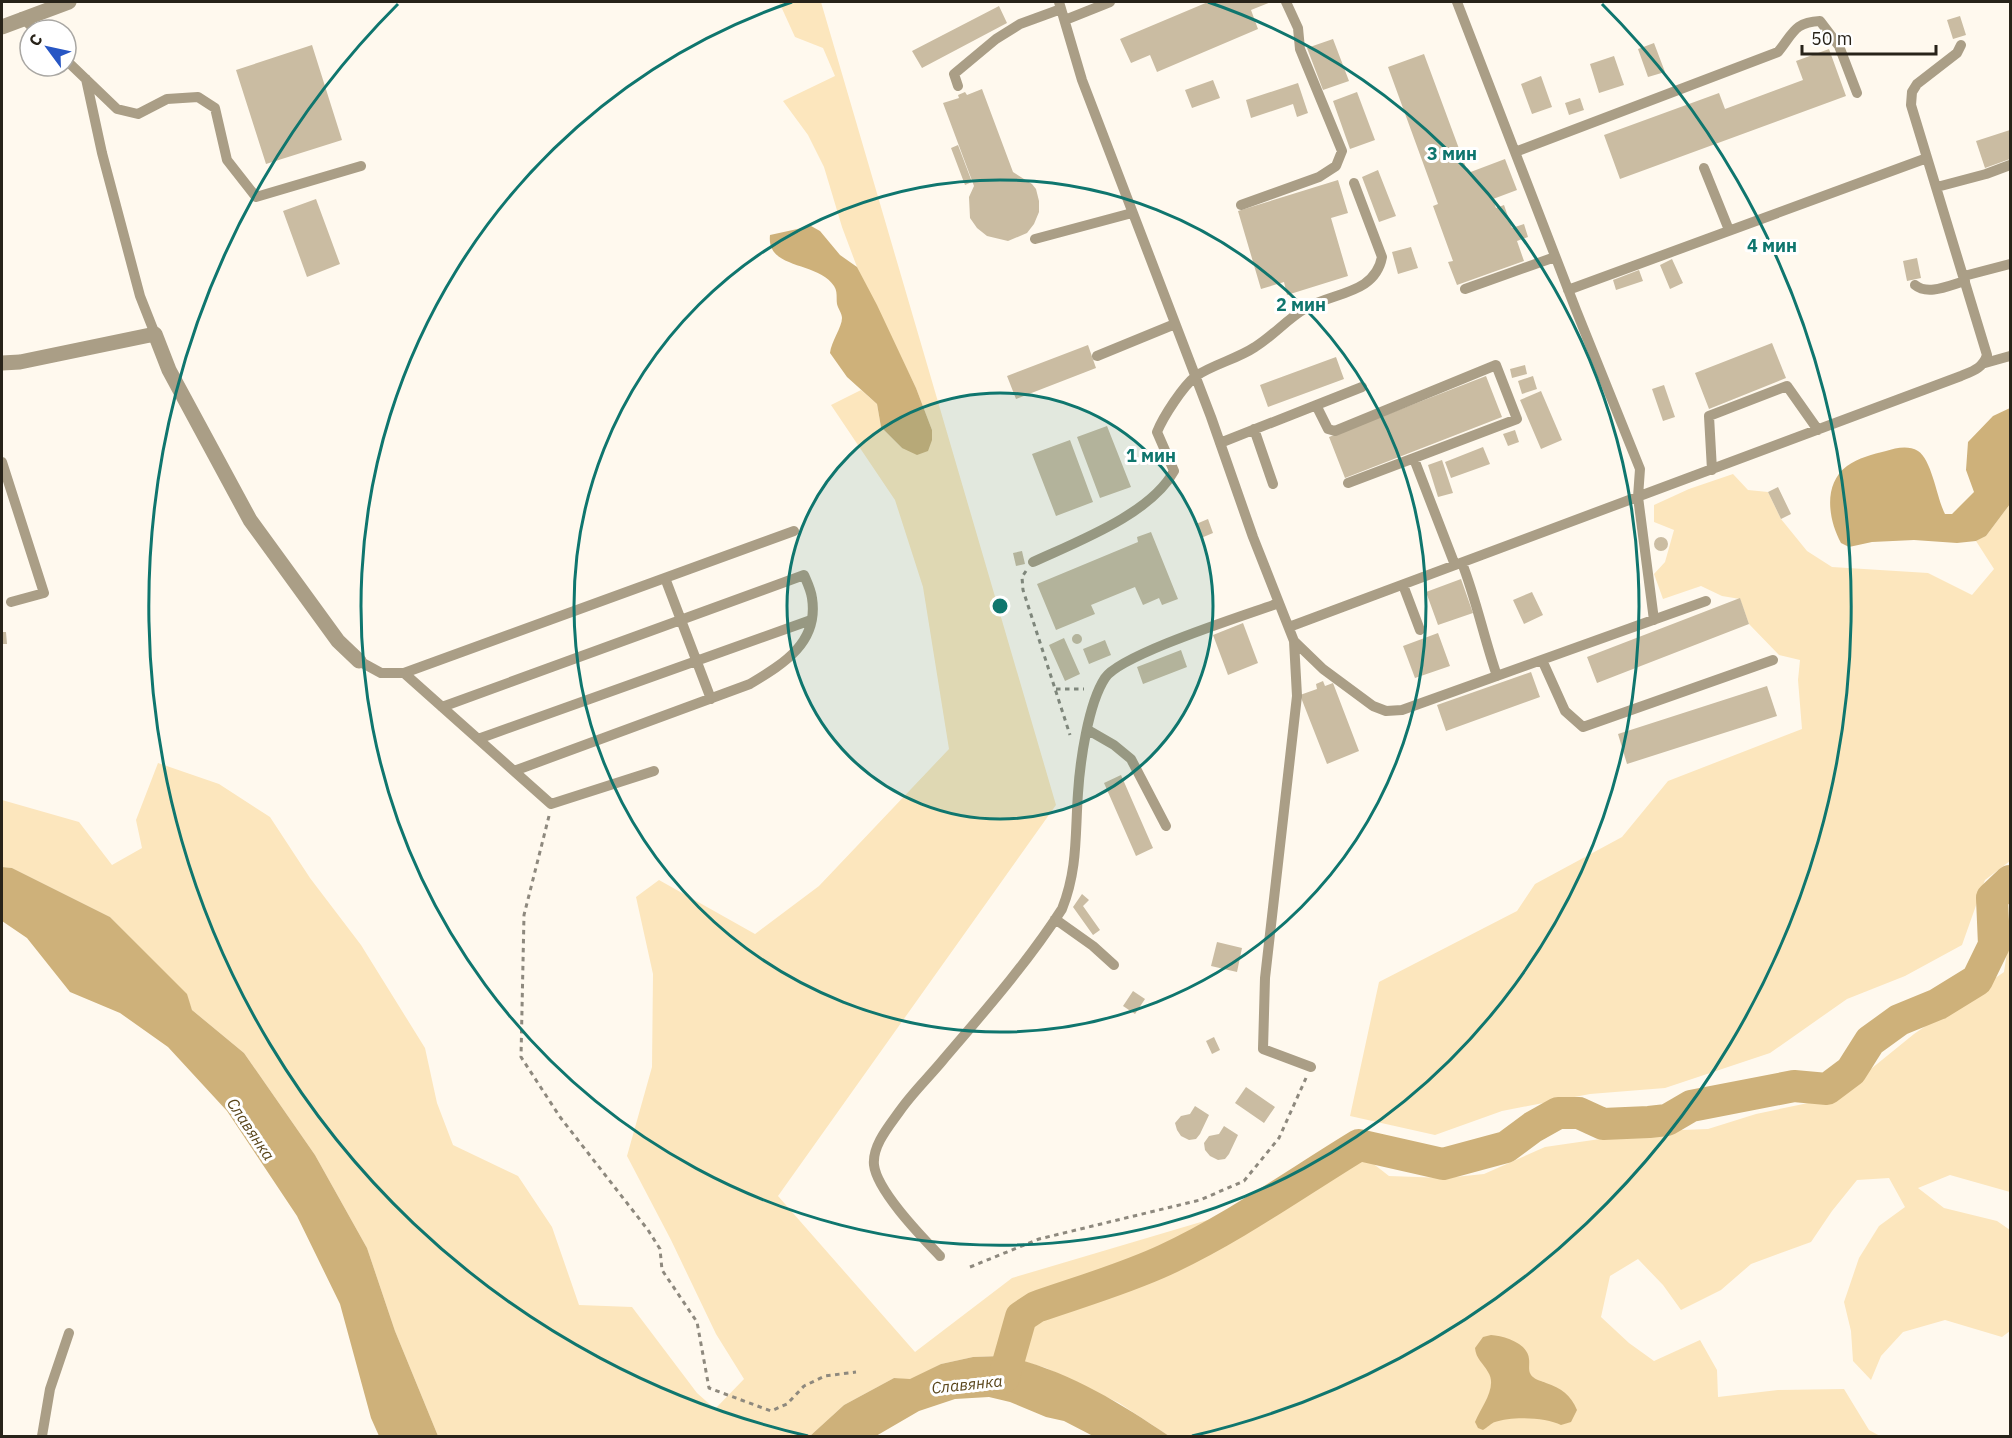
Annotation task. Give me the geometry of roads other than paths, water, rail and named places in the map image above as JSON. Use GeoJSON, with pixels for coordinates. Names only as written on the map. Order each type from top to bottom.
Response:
{"type":"FeatureCollection","features":[{"type":"Feature","properties":{"kind":"street"},"geometry":{"type":"LineString","coordinates":[[22,18],[69,2]]}},
{"type":"Feature","properties":{"kind":"street"},"geometry":{"type":"LineString","coordinates":[[2,27],[18,20]]}},
{"type":"Feature","properties":{"kind":"street"},"geometry":{"type":"LineString","coordinates":[[2,363],[20,362],[155,333],[169,370],[250,520],[338,641],[359,661]]}},
{"type":"Feature","properties":{"kind":"lane"},"geometry":{"type":"LineString","coordinates":[[1065,20],[1110,2]]}},
{"type":"Feature","properties":{"kind":"lane"},"geometry":{"type":"LineString","coordinates":[[1241,205],[1319,177],[1336,166],[1342,151],[1299,49],[1298,28],[1286,2]]}},
{"type":"Feature","properties":{"kind":"lane"},"geometry":{"type":"LineString","coordinates":[[1457,2],[1640,469],[1638,497],[1654,620]]}},
{"type":"Feature","properties":{"kind":"lane"},"geometry":{"type":"LineString","coordinates":[[958,86],[954,74],[996,39],[1020,24],[1060,5],[1082,80],[1196,376],[1253,537],[1294,641],[1297,696],[1265,978],[1263,1049],[1311,1067]]}},
{"type":"Feature","properties":{"kind":"lane"},"geometry":{"type":"LineString","coordinates":[[1515,152],[1778,52],[1795,28],[1806,22],[1820,21],[1839,46],[1857,93]]}},
{"type":"Feature","properties":{"kind":"lane"},"geometry":{"type":"LineString","coordinates":[[1961,45],[1957,53],[1917,84],[1912,92],[1911,105],[1965,278],[1987,355],[1985,363]]}},
{"type":"Feature","properties":{"kind":"lane"},"geometry":{"type":"LineString","coordinates":[[78,71],[117,110],[138,114],[167,99],[198,97],[214,108],[227,160],[256,197],[361,166]]}},
{"type":"Feature","properties":{"kind":"lane"},"geometry":{"type":"LineString","coordinates":[[86,79],[102,153],[140,296],[155,333]]}},
{"type":"Feature","properties":{"kind":"lane"},"geometry":{"type":"LineString","coordinates":[[1568,290],[1927,158]]}},
{"type":"Feature","properties":{"kind":"lane"},"geometry":{"type":"LineString","coordinates":[[1937,187],[2010,165]]}},
{"type":"Feature","properties":{"kind":"lane"},"geometry":{"type":"LineString","coordinates":[[1704,168],[1730,230]]}},
{"type":"Feature","properties":{"kind":"lane"},"geometry":{"type":"LineString","coordinates":[[1033,562],[1115,523],[1166,486],[1173,471],[1157,432],[1164,416],[1196,376],[1254,348],[1305,308],[1355,289],[1369,281],[1380,270],[1382,257],[1354,183]]}},
{"type":"Feature","properties":{"kind":"lane"},"geometry":{"type":"LineString","coordinates":[[1035,239],[1132,213]]}},
{"type":"Feature","properties":{"kind":"lane"},"geometry":{"type":"LineString","coordinates":[[1466,289],[1555,257]]}},
{"type":"Feature","properties":{"kind":"lane"},"geometry":{"type":"LineString","coordinates":[[1915,285],[1920,290],[1927,291],[2010,264]]}},
{"type":"Feature","properties":{"kind":"lane"},"geometry":{"type":"LineString","coordinates":[[1097,356],[1175,324]]}},
{"type":"Feature","properties":{"kind":"lane"},"geometry":{"type":"LineString","coordinates":[[1289,627],[1961,376],[1985,363],[2010,356]]}},
{"type":"Feature","properties":{"kind":"lane"},"geometry":{"type":"LineString","coordinates":[[1316,405],[1328,429],[1335,430],[1496,365],[1517,419],[1348,483]]}},
{"type":"Feature","properties":{"kind":"lane"},"geometry":{"type":"LineString","coordinates":[[1712,470],[1709,416],[1787,386],[1818,430]]}},
{"type":"Feature","properties":{"kind":"lane"},"geometry":{"type":"LineString","coordinates":[[1220,443],[1362,387]]}},
{"type":"Feature","properties":{"kind":"lane"},"geometry":{"type":"LineString","coordinates":[[1254,429],[1273,484]]}},
{"type":"Feature","properties":{"kind":"lane"},"geometry":{"type":"LineString","coordinates":[[1414,459],[1459,564],[1472,588],[1477,613],[1497,676]]}},
{"type":"Feature","properties":{"kind":"lane"},"geometry":{"type":"LineString","coordinates":[[2,462],[44,593],[10,602]]}},
{"type":"Feature","properties":{"kind":"lane"},"geometry":{"type":"LineString","coordinates":[[359,661],[381,673],[404,673],[794,531]]}},
{"type":"Feature","properties":{"kind":"lane"},"geometry":{"type":"LineString","coordinates":[[442,707],[804,575],[812,598],[811,620],[802,645],[785,662],[750,684],[514,771]]}},
{"type":"Feature","properties":{"kind":"lane"},"geometry":{"type":"LineString","coordinates":[[665,578],[711,699]]}},
{"type":"Feature","properties":{"kind":"lane"},"geometry":{"type":"LineString","coordinates":[[1403,585],[1420,630]]}},
{"type":"Feature","properties":{"kind":"lane"},"geometry":{"type":"LineString","coordinates":[[1294,641],[1323,669],[1373,706],[1386,711],[1402,710],[1706,601]]}},
{"type":"Feature","properties":{"kind":"lane"},"geometry":{"type":"LineString","coordinates":[[940,1256],[889,1196],[877,1177],[874,1154],[901,1110],[971,1027],[1062,909],[1071,887],[1075,861],[1082,751],[1098,692],[1106,676],[1136,656],[1279,603]]}},
{"type":"Feature","properties":{"kind":"lane"},"geometry":{"type":"LineString","coordinates":[[478,739],[811,620]]}},
{"type":"Feature","properties":{"kind":"lane"},"geometry":{"type":"LineString","coordinates":[[1542,660],[1565,711],[1583,727],[1773,660]]}},
{"type":"Feature","properties":{"kind":"lane"},"geometry":{"type":"LineString","coordinates":[[404,673],[551,804],[654,771]]}},
{"type":"Feature","properties":{"kind":"lane"},"geometry":{"type":"LineString","coordinates":[[1088,730],[1114,745],[1131,759],[1166,826]]}},
{"type":"Feature","properties":{"kind":"lane"},"geometry":{"type":"LineString","coordinates":[[1056,919],[1114,966]]}},
{"type":"Feature","properties":{"kind":"lane"},"geometry":{"type":"LineString","coordinates":[[42,1437],[50,1389],[69,1333]]}},
{"type":"Feature","properties":{"kind":"water"},"geometry":{"type":"Polygon","coordinates":[[[811,226],[820,231],[840,255],[857,267],[877,305],[916,388],[932,430],[932,440],[928,451],[917,455],[902,448],[881,427],[877,404],[847,377],[830,353],[842,318],[834,286],[817,272],[784,260],[771,246],[770,235],[811,226]]]}},
{"type":"Feature","properties":{"kind":"water"},"geometry":{"type":"Polygon","coordinates":[[[2010,408],[2010,504],[1986,536],[1976,541],[1957,543],[1914,540],[1872,542],[1849,547],[1841,543],[1833,523],[1830,502],[1834,482],[1847,466],[1866,457],[1894,449],[1914,449],[1923,456],[1931,471],[1945,514],[1952,514],[1974,492],[1966,470],[1968,442],[1993,416],[2010,408]]]}},
{"type":"Feature","properties":{"kind":"water","name":"Славянка"},"geometry":{"type":"Polygon","coordinates":[[[2,867],[12,868],[110,917],[187,994],[192,1010],[244,1053],[315,1155],[367,1248],[395,1331],[438,1436],[379,1436],[371,1418],[340,1304],[297,1216],[227,1111],[168,1047],[120,1013],[70,992],[27,938],[2,921],[2,867]]]}},
{"type":"Feature","properties":{"kind":"water"},"geometry":{"type":"Polygon","coordinates":[[[1491,1335],[1520,1345],[1528,1353],[1531,1375],[1569,1396],[1577,1410],[1571,1422],[1561,1425],[1547,1420],[1519,1418],[1492,1423],[1483,1430],[1478,1428],[1475,1422],[1488,1397],[1491,1378],[1478,1358],[1475,1348],[1483,1337],[1491,1335]]]}},
{"type":"Feature","properties":{"kind":"water","name":"Славянка"},"geometry":{"type":"Polygon","coordinates":[[[1002,1356],[1047,1369],[1090,1388],[1169,1436],[1093,1436],[1064,1421],[989,1397],[955,1399],[919,1411],[876,1436],[810,1436],[844,1405],[894,1378],[910,1379],[941,1364],[973,1357],[1002,1356]]]}},
{"type":"Feature","properties":{"kind":"waterway","name":"Славянка"},"geometry":{"type":"LineString","coordinates":[[1004,1377],[1021,1317],[1036,1307],[1134,1273],[1191,1247],[1240,1220],[1359,1145],[1443,1164],[1506,1147],[1533,1127],[1558,1113],[1579,1113],[1603,1124],[1649,1122],[1667,1120],[1691,1106],[1794,1086],[1827,1089],[1851,1071],[1870,1041],[1899,1020],[1938,1004],[1977,980],[1994,945],[1992,898],[2010,881]]}}]}
